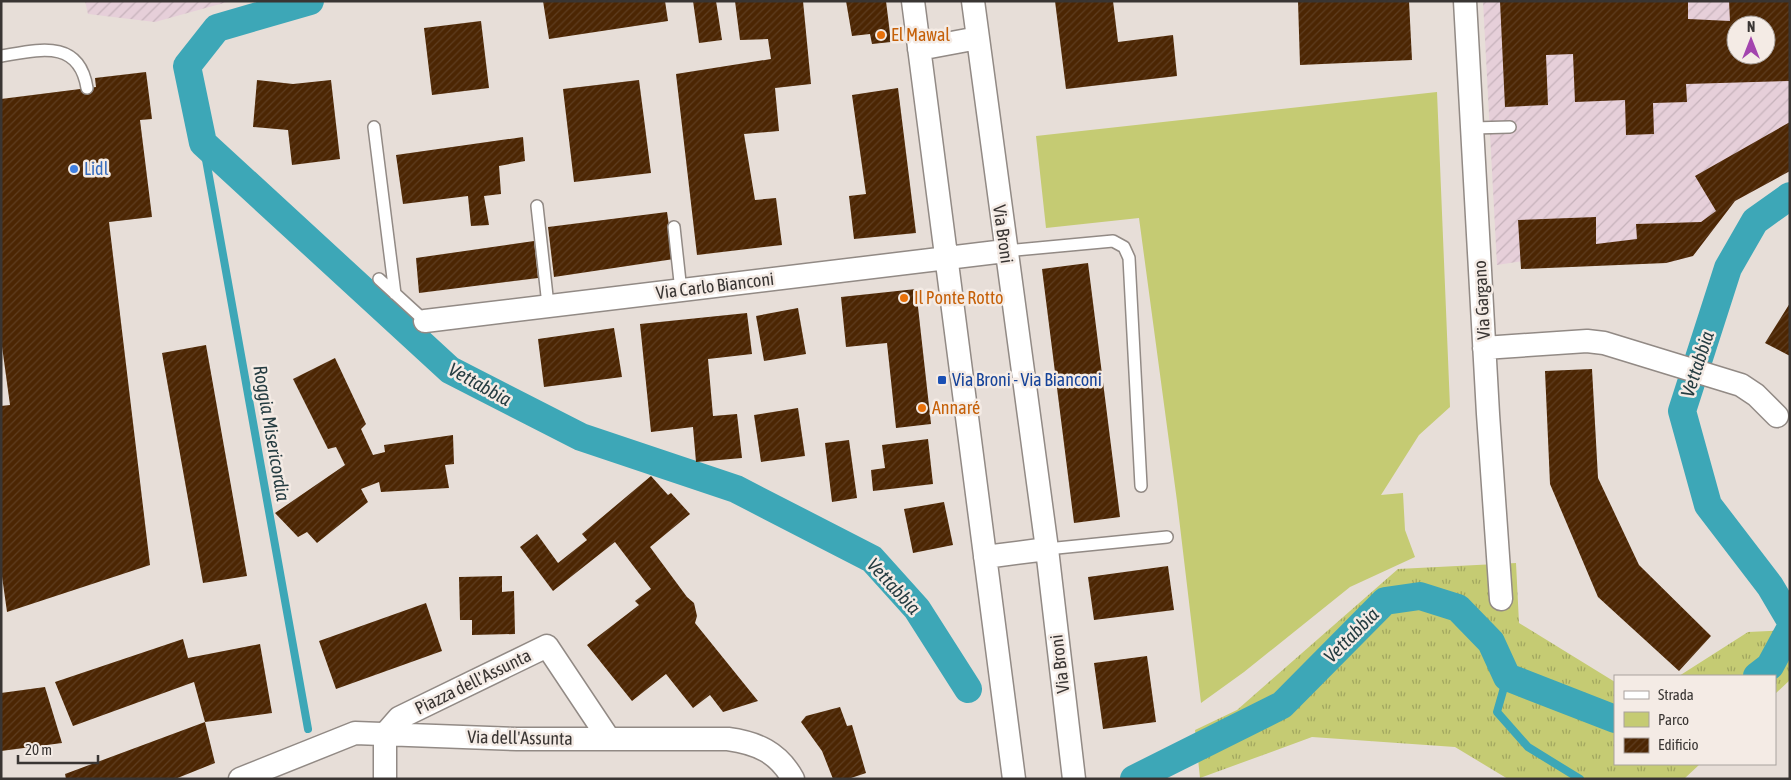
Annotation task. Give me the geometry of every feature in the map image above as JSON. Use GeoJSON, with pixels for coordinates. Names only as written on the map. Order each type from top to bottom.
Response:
{"type":"FeatureCollection","features":[{"type":"Feature","properties":{"kind":"street"},"geometry":{"type":"LineString","coordinates":[[913,1],[1014,779]]}},
{"type":"Feature","properties":{"kind":"street","name":"Via Broni"},"geometry":{"type":"LineString","coordinates":[[973,1],[1005,251],[1047,549],[1074,779]]}},
{"type":"Feature","properties":{"kind":"street","name":"Via Gargano"},"geometry":{"type":"LineString","coordinates":[[1465,1],[1484,348],[1501,599]]}},
{"type":"Feature","properties":{"kind":"street"},"geometry":{"type":"LineString","coordinates":[[919,49],[978,38]]}},
{"type":"Feature","properties":{"kind":"street","name":"Via Carlo Bianconi"},"geometry":{"type":"LineString","coordinates":[[425,321],[1005,251]]}},
{"type":"Feature","properties":{"kind":"street"},"geometry":{"type":"LineString","coordinates":[[1484,348],[1587,341],[1604,343],[1715,377],[1748,390],[1777,416]]}},
{"type":"Feature","properties":{"kind":"street"},"geometry":{"type":"LineString","coordinates":[[985,557],[1047,549]]}},
{"type":"Feature","properties":{"kind":"street","name":"Piazza dell'Assunta"},"geometry":{"type":"LineString","coordinates":[[385,734],[398,718],[547,646],[609,739]]}},
{"type":"Feature","properties":{"kind":"street","name":"Via dell'Assunta"},"geometry":{"type":"LineString","coordinates":[[240,779],[354,733],[517,739],[728,739],[749,743],[772,753],[793,779]]}},
{"type":"Feature","properties":{"kind":"street"},"geometry":{"type":"LineString","coordinates":[[385,734],[385,779]]}},
{"type":"Feature","properties":{"kind":"lane"},"geometry":{"type":"LineString","coordinates":[[1,56],[46,49],[64,52],[78,62],[85,75],[87,88]]}},
{"type":"Feature","properties":{"kind":"lane"},"geometry":{"type":"LineString","coordinates":[[1473,128],[1510,127]]}},
{"type":"Feature","properties":{"kind":"lane"},"geometry":{"type":"LineString","coordinates":[[374,128],[395,294]]}},
{"type":"Feature","properties":{"kind":"lane"},"geometry":{"type":"LineString","coordinates":[[537,206],[548,305]]}},
{"type":"Feature","properties":{"kind":"lane"},"geometry":{"type":"LineString","coordinates":[[674,227],[681,291]]}},
{"type":"Feature","properties":{"kind":"lane"},"geometry":{"type":"LineString","coordinates":[[1005,251],[1113,241],[1124,247],[1129,258],[1141,486]]}},
{"type":"Feature","properties":{"kind":"lane"},"geometry":{"type":"LineString","coordinates":[[379,279],[425,321]]}},
{"type":"Feature","properties":{"kind":"lane"},"geometry":{"type":"LineString","coordinates":[[1047,549],[1167,538]]}},
{"type":"Feature","properties":{"kind":"shaded area"},"geometry":{"type":"Polygon","coordinates":[[[85,1],[231,1],[155,22],[88,14],[85,1]]]}},
{"type":"Feature","properties":{"kind":"shaded area"},"geometry":{"type":"Polygon","coordinates":[[[1483,1],[1790,1],[1790,171],[1735,201],[1693,256],[1666,263],[1530,260],[1497,265],[1483,1]]]}},
{"type":"Feature","properties":{"kind":"green space"},"geometry":{"type":"Polygon","coordinates":[[[1437,92],[1450,407],[1419,435],[1381,495],[1403,493],[1405,530],[1415,557],[1350,587],[1244,672],[1201,703],[1177,501],[1139,218],[1046,228],[1036,136],[1437,92]]]}},
{"type":"Feature","properties":{"kind":"green space"},"geometry":{"type":"Polygon","coordinates":[[[1516,563],[1519,623],[1614,681],[1614,765],[1699,765],[1684,779],[1508,779],[1455,747],[1312,737],[1200,778],[1195,730],[1237,710],[1398,569],[1516,563]]]}},
{"type":"Feature","properties":{"kind":"green space"},"geometry":{"type":"Polygon","coordinates":[[[1790,630],[1790,680],[1776,693],[1776,675],[1681,675],[1748,632],[1790,630]]]}},
{"type":"Feature","properties":{"kind":"building"},"geometry":{"type":"Polygon","coordinates":[[[543,1],[665,1],[668,21],[549,39],[543,1]]]}},
{"type":"Feature","properties":{"kind":"building"},"geometry":{"type":"Polygon","coordinates":[[[693,1],[716,1],[722,40],[699,43],[693,1]]]}},
{"type":"Feature","properties":{"kind":"building"},"geometry":{"type":"Polygon","coordinates":[[[735,1],[803,1],[811,84],[775,88],[779,131],[744,134],[755,200],[776,198],[782,245],[697,255],[676,74],[771,59],[768,39],[740,40],[735,1]]]}},
{"type":"Feature","properties":{"kind":"building"},"geometry":{"type":"Polygon","coordinates":[[[846,1],[886,1],[891,42],[872,44],[870,34],[852,36],[846,1]]]}},
{"type":"Feature","properties":{"kind":"building"},"geometry":{"type":"Polygon","coordinates":[[[1055,1],[1113,1],[1118,42],[1173,35],[1177,76],[1066,89],[1055,1]]]}},
{"type":"Feature","properties":{"kind":"building"},"geometry":{"type":"Polygon","coordinates":[[[1298,1],[1409,1],[1412,60],[1300,65],[1298,1]]]}},
{"type":"Feature","properties":{"kind":"building"},"geometry":{"type":"Polygon","coordinates":[[[1500,1],[1688,1],[1688,19],[1726,21],[1726,65],[1776,65],[1776,15],[1730,15],[1729,1],[1790,1],[1790,81],[1686,84],[1687,102],[1653,103],[1654,134],[1626,135],[1625,100],[1575,102],[1573,54],[1546,55],[1548,105],[1505,107],[1500,1]]]}},
{"type":"Feature","properties":{"kind":"building"},"geometry":{"type":"Polygon","coordinates":[[[481,21],[489,88],[432,95],[424,28],[481,21]]]}},
{"type":"Feature","properties":{"kind":"building"},"geometry":{"type":"Polygon","coordinates":[[[146,72],[152,119],[140,120],[152,217],[109,222],[150,565],[7,612],[1,569],[1,406],[10,405],[1,339],[1,99],[96,87],[95,78],[146,72]]]}},
{"type":"Feature","properties":{"kind":"building"},"geometry":{"type":"Polygon","coordinates":[[[257,80],[293,84],[331,80],[340,159],[292,165],[288,130],[253,127],[257,80]]]}},
{"type":"Feature","properties":{"kind":"building"},"geometry":{"type":"Polygon","coordinates":[[[639,80],[651,173],[574,182],[563,89],[639,80]]]}},
{"type":"Feature","properties":{"kind":"building"},"geometry":{"type":"Polygon","coordinates":[[[898,88],[916,233],[854,239],[849,196],[866,194],[852,95],[898,88]]]}},
{"type":"Feature","properties":{"kind":"building"},"geometry":{"type":"Polygon","coordinates":[[[1790,122],[1790,171],[1735,201],[1693,256],[1666,263],[1521,269],[1518,220],[1596,217],[1596,244],[1637,239],[1636,224],[1701,222],[1716,211],[1695,176],[1790,122]]]}},
{"type":"Feature","properties":{"kind":"building"},"geometry":{"type":"Polygon","coordinates":[[[523,137],[525,161],[499,166],[501,194],[484,196],[489,225],[471,226],[468,196],[403,204],[396,155],[523,137]]]}},
{"type":"Feature","properties":{"kind":"building"},"geometry":{"type":"Polygon","coordinates":[[[667,212],[674,259],[554,277],[548,227],[667,212]]]}},
{"type":"Feature","properties":{"kind":"building"},"geometry":{"type":"Polygon","coordinates":[[[534,241],[538,278],[419,293],[416,258],[534,241]]]}},
{"type":"Feature","properties":{"kind":"building"},"geometry":{"type":"Polygon","coordinates":[[[1088,263],[1120,517],[1074,523],[1042,269],[1088,263]]]}},
{"type":"Feature","properties":{"kind":"building"},"geometry":{"type":"Polygon","coordinates":[[[916,289],[931,424],[896,428],[887,343],[846,347],[841,297],[916,289]]]}},
{"type":"Feature","properties":{"kind":"building"},"geometry":{"type":"Polygon","coordinates":[[[1790,303],[1790,356],[1765,343],[1790,303]]]}},
{"type":"Feature","properties":{"kind":"building"},"geometry":{"type":"Polygon","coordinates":[[[798,308],[806,354],[764,361],[756,316],[798,308]]]}},
{"type":"Feature","properties":{"kind":"building"},"geometry":{"type":"Polygon","coordinates":[[[747,313],[752,354],[708,359],[713,416],[737,414],[742,458],[696,462],[693,427],[651,432],[640,324],[747,313]]]}},
{"type":"Feature","properties":{"kind":"building"},"geometry":{"type":"Polygon","coordinates":[[[614,328],[622,377],[544,387],[538,339],[614,328]]]}},
{"type":"Feature","properties":{"kind":"building"},"geometry":{"type":"Polygon","coordinates":[[[206,345],[247,576],[203,583],[162,353],[206,345]]]}},
{"type":"Feature","properties":{"kind":"building"},"geometry":{"type":"Polygon","coordinates":[[[335,358],[366,424],[361,429],[373,455],[385,452],[384,445],[453,435],[454,464],[445,465],[449,488],[381,492],[379,482],[361,489],[368,502],[317,543],[307,532],[298,537],[275,513],[345,465],[336,447],[328,449],[293,379],[335,358]]]}},
{"type":"Feature","properties":{"kind":"building"},"geometry":{"type":"Polygon","coordinates":[[[1592,369],[1598,478],[1639,565],[1711,636],[1679,671],[1598,597],[1550,484],[1545,371],[1592,369]]]}},
{"type":"Feature","properties":{"kind":"building"},"geometry":{"type":"Polygon","coordinates":[[[798,408],[805,456],[761,462],[754,415],[798,408]]]}},
{"type":"Feature","properties":{"kind":"building"},"geometry":{"type":"Polygon","coordinates":[[[928,439],[933,484],[873,491],[871,470],[885,468],[882,445],[928,439]]]}},
{"type":"Feature","properties":{"kind":"building"},"geometry":{"type":"Polygon","coordinates":[[[849,440],[857,498],[832,502],[825,443],[849,440]]]}},
{"type":"Feature","properties":{"kind":"building"},"geometry":{"type":"Polygon","coordinates":[[[651,476],[668,495],[671,493],[690,514],[650,547],[687,597],[694,603],[697,616],[695,623],[758,701],[723,712],[710,695],[693,708],[666,674],[632,701],[587,645],[639,605],[635,601],[651,589],[615,542],[553,591],[520,547],[537,534],[558,563],[587,540],[582,534],[651,476]]]}},
{"type":"Feature","properties":{"kind":"building"},"geometry":{"type":"Polygon","coordinates":[[[944,502],[953,545],[913,553],[904,509],[944,502]]]}},
{"type":"Feature","properties":{"kind":"building"},"geometry":{"type":"Polygon","coordinates":[[[1168,566],[1174,610],[1094,620],[1088,577],[1168,566]]]}},
{"type":"Feature","properties":{"kind":"building"},"geometry":{"type":"Polygon","coordinates":[[[502,576],[502,592],[514,591],[515,634],[472,635],[472,620],[460,620],[459,577],[502,576]]]}},
{"type":"Feature","properties":{"kind":"building"},"geometry":{"type":"Polygon","coordinates":[[[426,603],[442,651],[336,689],[319,641],[426,603]]]}},
{"type":"Feature","properties":{"kind":"building"},"geometry":{"type":"Polygon","coordinates":[[[183,639],[188,658],[260,644],[272,713],[205,722],[194,682],[73,726],[55,682],[183,639]]]}},
{"type":"Feature","properties":{"kind":"building"},"geometry":{"type":"Polygon","coordinates":[[[1147,656],[1156,722],[1103,729],[1094,663],[1147,656]]]}},
{"type":"Feature","properties":{"kind":"building"},"geometry":{"type":"Polygon","coordinates":[[[45,687],[62,743],[1,751],[1,693],[45,687]]]}},
{"type":"Feature","properties":{"kind":"building"},"geometry":{"type":"Polygon","coordinates":[[[840,707],[847,726],[852,725],[866,773],[848,779],[833,779],[822,751],[801,722],[806,716],[840,707]]]}},
{"type":"Feature","properties":{"kind":"building"},"geometry":{"type":"Polygon","coordinates":[[[205,722],[215,763],[175,779],[66,779],[65,774],[205,722]]]}},
{"type":"Feature","properties":{"kind":"waterway","name":"Vettabbia"},"geometry":{"type":"LineString","coordinates":[[310,1],[217,28],[187,66],[203,143],[450,370],[581,437],[736,489],[872,559],[917,609],[968,689]]}},
{"type":"Feature","properties":{"kind":"waterway","name":"Roggia Misericordia"},"geometry":{"type":"LineString","coordinates":[[203,143],[308,729]]}},
{"type":"Feature","properties":{"kind":"waterway","name":"Vettabbia"},"geometry":{"type":"LineString","coordinates":[[1790,196],[1755,221],[1728,268],[1682,411],[1708,505],[1770,586],[1790,620]]}},
{"type":"Feature","properties":{"kind":"waterway","name":"Vettabbia"},"geometry":{"type":"LineString","coordinates":[[1134,779],[1282,705],[1385,601],[1420,596],[1458,608],[1491,642],[1507,677],[1614,719]]}},
{"type":"Feature","properties":{"kind":"waterway","name":"Vettabbia"},"geometry":{"type":"LineString","coordinates":[[1758,675],[1770,666],[1790,629]]}},
{"type":"Feature","properties":{"kind":"waterway"},"geometry":{"type":"LineString","coordinates":[[1507,677],[1497,712],[1528,747],[1580,779]]}},
{"type":"Feature","properties":{"kind":"place","name":"El Mawal"},"geometry":{"type":"Point","coordinates":[881,35]}},
{"type":"Feature","properties":{"kind":"place","name":"Lidl"},"geometry":{"type":"Point","coordinates":[74,169]}},
{"type":"Feature","properties":{"kind":"place","name":"Il Ponte Rotto"},"geometry":{"type":"Point","coordinates":[904,298]}},
{"type":"Feature","properties":{"kind":"place","name":"Via Broni - Via Bianconi"},"geometry":{"type":"Point","coordinates":[942,380]}},
{"type":"Feature","properties":{"kind":"place","name":"Annaré"},"geometry":{"type":"Point","coordinates":[922,408]}}]}
